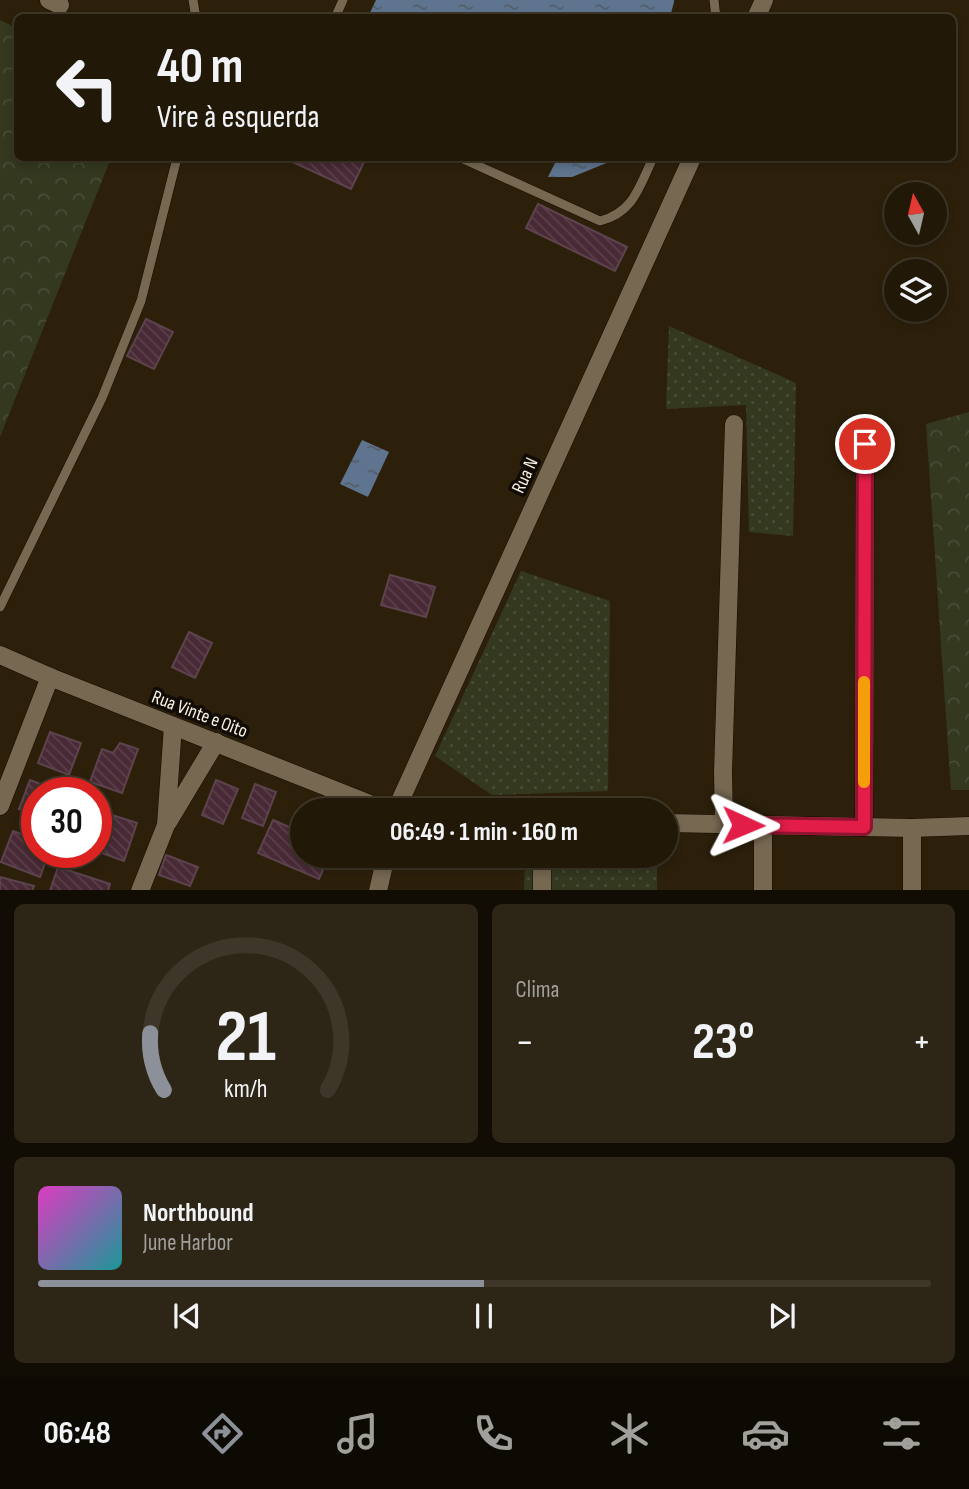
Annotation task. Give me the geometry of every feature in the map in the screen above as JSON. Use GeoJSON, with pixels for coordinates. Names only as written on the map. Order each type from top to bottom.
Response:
{"type":"FeatureCollection","features":[{"type":"Feature","properties":{"kind":"street","name":"Rua N"},"geometry":{"type":"LineString","coordinates":[[401,798],[691,161]]}},
{"type":"Feature","properties":{"kind":"street"},"geometry":{"type":"LineString","coordinates":[[723,825],[734,424]]}},
{"type":"Feature","properties":{"kind":"street"},"geometry":{"type":"LineString","coordinates":[[864,827],[865,444]]}},
{"type":"Feature","properties":{"kind":"street","name":"Rua Vinte e Oito"},"geometry":{"type":"LineString","coordinates":[[0,655],[355,798]]}},
{"type":"Feature","properties":{"kind":"street"},"geometry":{"type":"LineString","coordinates":[[0,806],[50,677]]}},
{"type":"Feature","properties":{"kind":"street"},"geometry":{"type":"LineString","coordinates":[[166,825],[173,726]]}},
{"type":"Feature","properties":{"kind":"street"},"geometry":{"type":"LineString","coordinates":[[140,890],[166,825],[216,742]]}},
{"type":"Feature","properties":{"kind":"street"},"geometry":{"type":"LineString","coordinates":[[678,823],[912,828],[969,825]]}},
{"type":"Feature","properties":{"kind":"street"},"geometry":{"type":"LineString","coordinates":[[763,826],[763,890]]}},
{"type":"Feature","properties":{"kind":"street"},"geometry":{"type":"LineString","coordinates":[[912,828],[912,890]]}},
{"type":"Feature","properties":{"kind":"street"},"geometry":{"type":"LineString","coordinates":[[378,890],[383,868]]}},
{"type":"Feature","properties":{"kind":"street"},"geometry":{"type":"LineString","coordinates":[[542,868],[542,890]]}},
{"type":"Feature","properties":{"kind":"lane"},"geometry":{"type":"LineString","coordinates":[[0,607],[102,398],[141,302],[176,161]]}},
{"type":"Feature","properties":{"kind":"lane"},"geometry":{"type":"LineString","coordinates":[[468,161],[600,221],[621,213],[632,202],[652,161]]}},
{"type":"Feature","properties":{"kind":"green space"},"geometry":{"type":"Polygon","coordinates":[[[0,20],[14,27],[14,161],[110,161],[0,437],[0,20]]]}},
{"type":"Feature","properties":{"kind":"green space"},"geometry":{"type":"Polygon","coordinates":[[[669,326],[796,383],[793,536],[749,532],[746,405],[666,409],[669,326]]]}},
{"type":"Feature","properties":{"kind":"green space"},"geometry":{"type":"Polygon","coordinates":[[[969,412],[969,790],[951,790],[926,424],[969,412]]]}},
{"type":"Feature","properties":{"kind":"green space"},"geometry":{"type":"Polygon","coordinates":[[[521,571],[610,601],[608,791],[492,795],[435,756],[521,571]]]}},
{"type":"Feature","properties":{"kind":"green space"},"geometry":{"type":"Polygon","coordinates":[[[525,868],[657,868],[657,890],[524,890],[525,868]]]}},
{"type":"Feature","properties":{"kind":"water"},"geometry":{"type":"Polygon","coordinates":[[[376,0],[674,0],[671,14],[369,14],[376,0]]]}},
{"type":"Feature","properties":{"kind":"water"},"geometry":{"type":"Polygon","coordinates":[[[556,161],[610,161],[572,177],[548,177],[556,161]]]}},
{"type":"Feature","properties":{"kind":"water"},"geometry":{"type":"Polygon","coordinates":[[[362,440],[389,452],[368,497],[340,484],[362,440]]]}},
{"type":"Feature","properties":{"kind":"building"},"geometry":{"type":"Polygon","coordinates":[[[290,161],[365,161],[351,189],[290,161]]]}},
{"type":"Feature","properties":{"kind":"building"},"geometry":{"type":"Polygon","coordinates":[[[538,204],[627,247],[615,271],[526,228],[538,204]]]}},
{"type":"Feature","properties":{"kind":"building"},"geometry":{"type":"Polygon","coordinates":[[[146,319],[173,332],[154,369],[127,356],[146,319]]]}},
{"type":"Feature","properties":{"kind":"building"},"geometry":{"type":"Polygon","coordinates":[[[390,575],[435,587],[426,617],[381,605],[390,575]]]}},
{"type":"Feature","properties":{"kind":"building"},"geometry":{"type":"Polygon","coordinates":[[[189,632],[212,643],[195,678],[172,667],[189,632]]]}},
{"type":"Feature","properties":{"kind":"building"},"geometry":{"type":"Polygon","coordinates":[[[50,732],[81,743],[69,775],[38,763],[50,732]]]}},
{"type":"Feature","properties":{"kind":"building"},"geometry":{"type":"Polygon","coordinates":[[[120,743],[138,749],[122,793],[112,790],[112,777],[92,777],[102,749],[113,753],[120,743]]]}},
{"type":"Feature","properties":{"kind":"building"},"geometry":{"type":"Polygon","coordinates":[[[216,780],[238,789],[223,824],[202,815],[216,780]]]}},
{"type":"Feature","properties":{"kind":"building"},"geometry":{"type":"Polygon","coordinates":[[[255,784],[276,792],[263,826],[242,818],[255,784]]]}},
{"type":"Feature","properties":{"kind":"building"},"geometry":{"type":"Polygon","coordinates":[[[112,815],[137,823],[124,861],[112,857],[112,815]]]}},
{"type":"Feature","properties":{"kind":"building"},"geometry":{"type":"Polygon","coordinates":[[[273,820],[290,827],[290,867],[258,853],[273,820]]]}},
{"type":"Feature","properties":{"kind":"building"},"geometry":{"type":"Polygon","coordinates":[[[13,831],[21,834],[21,868],[43,868],[40,877],[1,862],[13,831]]]}},
{"type":"Feature","properties":{"kind":"building"},"geometry":{"type":"Polygon","coordinates":[[[166,855],[198,867],[190,886],[159,875],[166,855]]]}},
{"type":"Feature","properties":{"kind":"building"},"geometry":{"type":"Polygon","coordinates":[[[58,868],[61,868],[110,884],[108,890],[50,890],[58,868]]]}},
{"type":"Feature","properties":{"kind":"building"},"geometry":{"type":"Polygon","coordinates":[[[293,868],[324,868],[319,879],[293,868]]]}},
{"type":"Feature","properties":{"kind":"building"},"geometry":{"type":"Polygon","coordinates":[[[0,877],[34,886],[32,890],[0,890],[0,877]]]}},
{"type":"Feature","properties":{"kind":"slow traffic"},"geometry":{"type":"LineString","coordinates":[[864,682],[864,782]]}},
{"type":"Feature","properties":{"kind":"route"},"geometry":{"type":"LineString","coordinates":[[743,825],[864,827],[865,444]]}}]}
